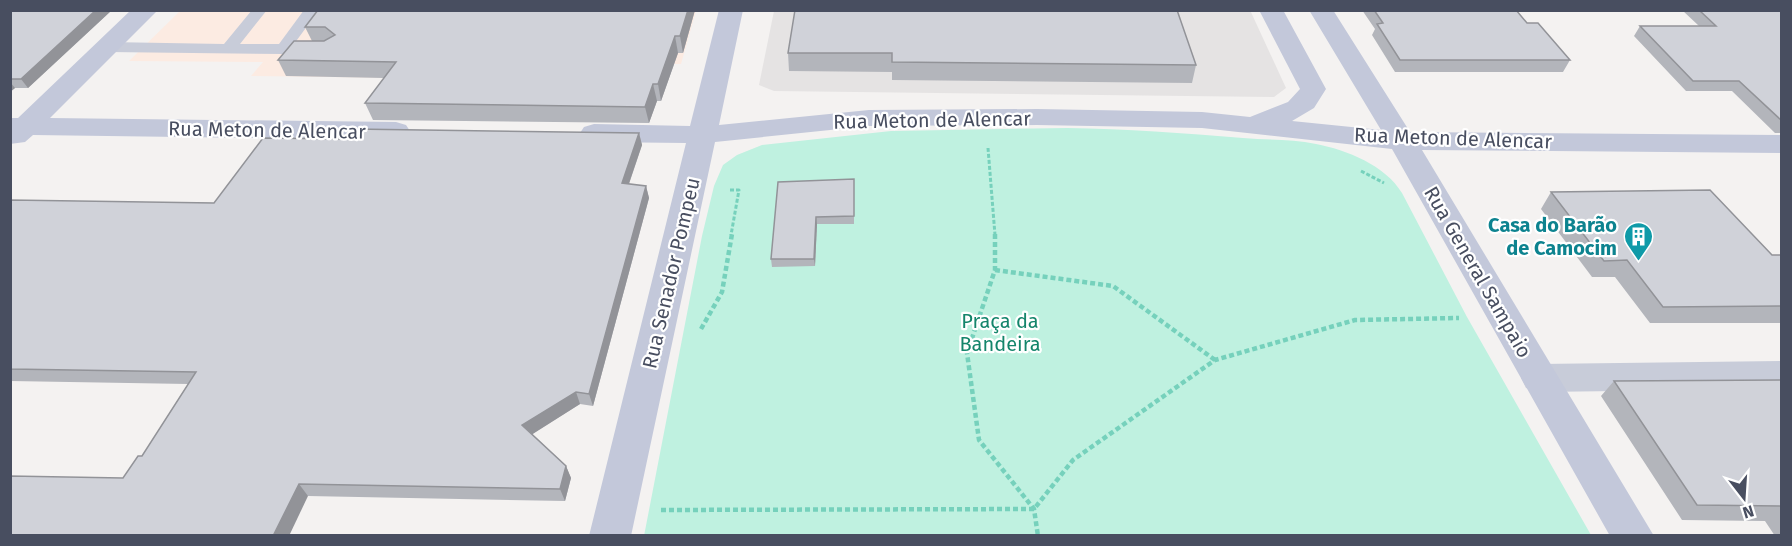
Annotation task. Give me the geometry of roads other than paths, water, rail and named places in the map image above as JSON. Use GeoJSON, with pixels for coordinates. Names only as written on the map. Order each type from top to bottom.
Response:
{"type":"FeatureCollection","features":[{"type":"Feature","properties":{"kind":"street"},"geometry":{"type":"LineString","coordinates":[[15,131],[146,10]]}},
{"type":"Feature","properties":{"kind":"street","name":"Rua Senador Pompeu"},"geometry":{"type":"LineString","coordinates":[[610,536],[731,10]]}},
{"type":"Feature","properties":{"kind":"street"},"geometry":{"type":"LineString","coordinates":[[1253,125],[1287,113],[1306,103],[1313,89],[1271,10]]}},
{"type":"Feature","properties":{"kind":"street","name":"Rua General Sampaio"},"geometry":{"type":"LineString","coordinates":[[1321,10],[1401,141],[1633,536]]}},
{"type":"Feature","properties":{"kind":"street","name":"Rua Meton de Alencar"},"geometry":{"type":"LineString","coordinates":[[573,133],[702,135],[869,118],[1048,117],[1202,120],[1401,141],[1782,144]]}},
{"type":"Feature","properties":{"kind":"street","name":"Rua Meton de Alencar"},"geometry":{"type":"LineString","coordinates":[[15,131],[419,131]]}},
{"type":"Feature","properties":{"kind":"street"},"geometry":{"type":"LineString","coordinates":[[1539,378],[1782,375]]}},
{"type":"Feature","properties":{"kind":"lane"},"geometry":{"type":"LineString","coordinates":[[228,48],[260,10]]}},
{"type":"Feature","properties":{"kind":"lane"},"geometry":{"type":"LineString","coordinates":[[283,49],[312,10]]}},
{"type":"Feature","properties":{"kind":"lane"},"geometry":{"type":"LineString","coordinates":[[108,47],[332,50]]}},
{"type":"Feature","properties":{"kind":"place","name":"Casa do Barão de Camocim"},"geometry":{"type":"Point","coordinates":[1638,262]}},
{"type":"Feature","properties":{"kind":"park label","name":"Praça da Bandeira"},"geometry":{"type":"Point","coordinates":[1000,332]}}]}
